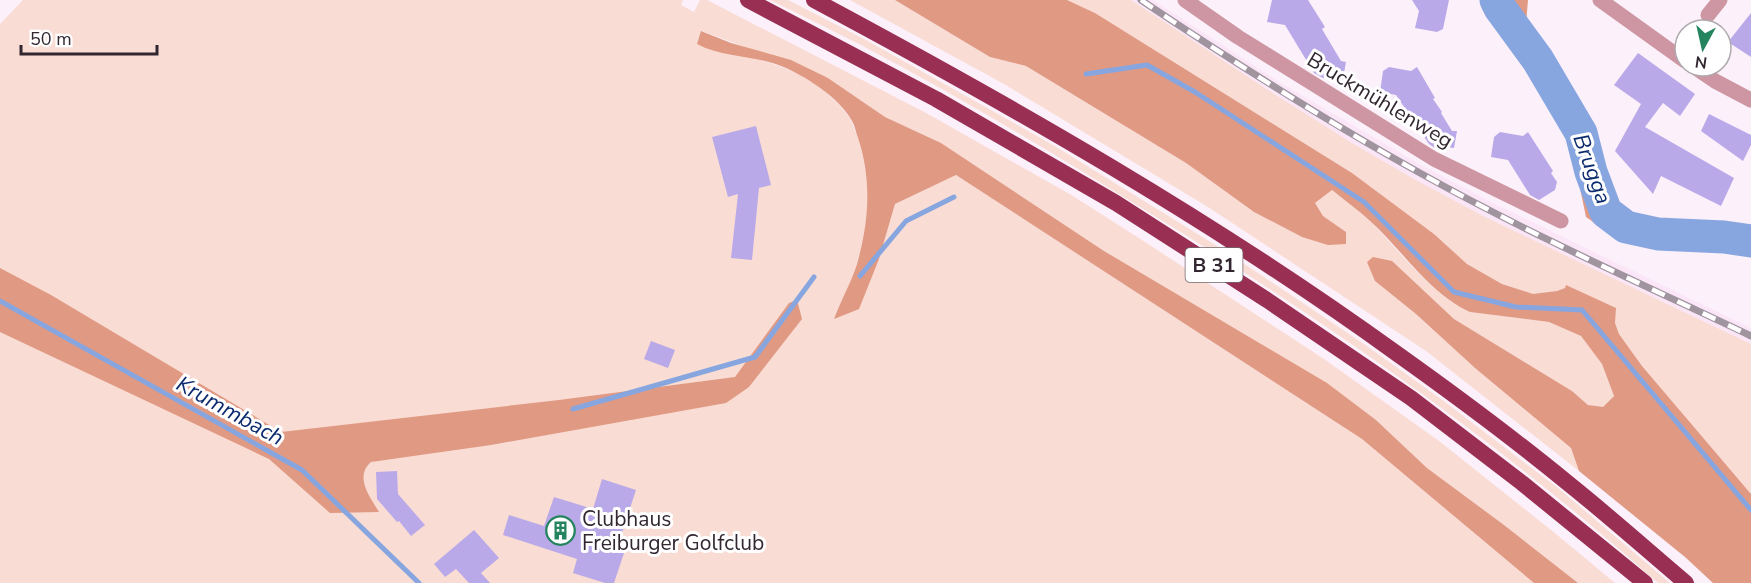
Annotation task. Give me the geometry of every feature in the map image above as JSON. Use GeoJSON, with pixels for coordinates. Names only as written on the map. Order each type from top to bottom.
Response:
{"type":"FeatureCollection","features":[{"type":"Feature","properties":{"kind":"highway","name":"B 31"},"geometry":{"type":"LineString","coordinates":[[748,0],[936,99],[1096,191],[1267,300],[1411,398],[1540,497],[1645,583]]}},
{"type":"Feature","properties":{"kind":"highway","name":"B 31"},"geometry":{"type":"LineString","coordinates":[[814,0],[945,70],[1072,144],[1268,265],[1396,353],[1494,426],[1568,483],[1686,583]]}},
{"type":"Feature","properties":{"kind":"street","name":"Bruckmühlenweg"},"geometry":{"type":"LineString","coordinates":[[1185,0],[1238,37],[1434,159],[1561,221]]}},
{"type":"Feature","properties":{"kind":"street"},"geometry":{"type":"LineString","coordinates":[[1600,0],[1673,52]]}},
{"type":"Feature","properties":{"kind":"street"},"geometry":{"type":"LineString","coordinates":[[1708,15],[1720,0]]}},
{"type":"Feature","properties":{"kind":"street"},"geometry":{"type":"LineString","coordinates":[[1711,78],[1751,100]]}},
{"type":"Feature","properties":{"kind":"shaded area"},"geometry":{"type":"Polygon","coordinates":[[[23,0],[683,0],[681,5],[694,12],[700,0],[707,0],[928,114],[1073,196],[1145,242],[1324,359],[1439,441],[1615,583],[1578,583],[1427,468],[1376,420],[1327,384],[1104,251],[941,143],[885,117],[828,78],[702,31],[697,44],[767,62],[806,78],[832,98],[852,123],[859,140],[866,176],[867,213],[856,266],[836,313],[879,259],[895,204],[956,175],[1362,439],[1534,583],[0,583],[0,24],[23,0]]]}},
{"type":"Feature","properties":{"kind":"shaded area"},"geometry":{"type":"Polygon","coordinates":[[[770,0],[788,0],[866,40],[1053,145],[1222,249],[1364,344],[1441,399],[1558,488],[1670,583],[1658,583],[1538,482],[1476,434],[1349,343],[1219,256],[972,106],[861,45],[770,0]]]}},
{"type":"Feature","properties":{"kind":"shaded area"},"geometry":{"type":"Polygon","coordinates":[[[850,0],[895,0],[990,57],[1026,66],[1186,163],[1254,212],[1302,237],[1346,244],[1346,232],[1323,216],[1315,203],[1332,190],[1366,218],[1417,272],[1455,304],[1470,312],[1549,322],[1581,336],[1602,364],[1614,396],[1603,408],[1588,405],[1572,391],[1454,319],[1392,262],[1375,281],[1571,448],[1579,471],[1426,351],[1208,207],[1004,84],[850,0]]]}},
{"type":"Feature","properties":{"kind":"shaded area"},"geometry":{"type":"Polygon","coordinates":[[[895,0],[1067,0],[1095,13],[1352,173],[1434,234],[1467,264],[1502,284],[1533,294],[1557,291],[1565,288],[1566,285],[1616,308],[1615,323],[1619,334],[1642,366],[1751,494],[1751,583],[1713,583],[1685,557],[1579,471],[1571,448],[1375,281],[1367,262],[1373,257],[1392,261],[1454,319],[1572,391],[1588,405],[1603,407],[1614,396],[1602,364],[1581,336],[1549,322],[1470,312],[1455,304],[1428,282],[1369,220],[1332,190],[1315,203],[1323,216],[1346,232],[1346,244],[1328,245],[1302,237],[1254,212],[1186,163],[1026,66],[990,57],[895,0]]]}},
{"type":"Feature","properties":{"kind":"shaded area"},"geometry":{"type":"Polygon","coordinates":[[[1067,0],[1131,0],[1271,92],[1414,179],[1485,217],[1751,344],[1751,494],[1642,366],[1619,334],[1615,323],[1565,288],[1533,295],[1502,284],[1467,264],[1434,234],[1352,173],[1095,13],[1067,0]]]}},
{"type":"Feature","properties":{"kind":"shaded area"},"geometry":{"type":"Polygon","coordinates":[[[1131,0],[1153,0],[1281,83],[1423,166],[1493,203],[1751,328],[1751,344],[1485,217],[1414,179],[1271,92],[1131,0]]]}},
{"type":"Feature","properties":{"kind":"shaded area"},"geometry":{"type":"Polygon","coordinates":[[[1487,0],[1528,0],[1526,24],[1576,99],[1614,210],[1640,232],[1751,238],[1751,255],[1644,246],[1615,237],[1586,217],[1563,106],[1508,35],[1487,0]]]}},
{"type":"Feature","properties":{"kind":"shaded area"},"geometry":{"type":"Polygon","coordinates":[[[701,31],[731,43],[791,60],[828,78],[885,117],[941,143],[1104,251],[1327,383],[1376,420],[1427,468],[1578,583],[1534,583],[1362,439],[956,175],[895,204],[879,259],[859,309],[834,319],[857,264],[866,217],[865,170],[853,123],[839,104],[810,81],[771,62],[707,49],[697,44],[701,31]]]}},
{"type":"Feature","properties":{"kind":"shaded area"},"geometry":{"type":"Polygon","coordinates":[[[0,268],[51,295],[281,432],[735,377],[789,303],[797,300],[802,319],[749,387],[726,403],[491,445],[371,462],[364,474],[365,487],[379,512],[330,513],[269,459],[0,332],[0,268]]]}},
{"type":"Feature","properties":{"kind":"building"},"geometry":{"type":"Polygon","coordinates":[[[1272,0],[1308,0],[1325,27],[1322,29],[1341,61],[1346,62],[1343,79],[1327,76],[1323,78],[1314,73],[1285,25],[1267,22],[1272,0]]]}},
{"type":"Feature","properties":{"kind":"building"},"geometry":{"type":"Polygon","coordinates":[[[1412,0],[1449,0],[1443,29],[1437,32],[1415,28],[1419,11],[1412,0]]]}},
{"type":"Feature","properties":{"kind":"building"},"geometry":{"type":"Polygon","coordinates":[[[1751,13],[1751,57],[1733,45],[1733,36],[1751,13]]]}},
{"type":"Feature","properties":{"kind":"building"},"geometry":{"type":"Polygon","coordinates":[[[1638,53],[1695,94],[1680,116],[1663,103],[1645,127],[1734,178],[1721,206],[1661,176],[1653,194],[1615,151],[1641,104],[1614,85],[1638,53]]]}},
{"type":"Feature","properties":{"kind":"building"},"geometry":{"type":"Polygon","coordinates":[[[1389,67],[1411,71],[1417,67],[1452,131],[1457,131],[1454,148],[1437,146],[1435,148],[1429,144],[1396,95],[1380,92],[1383,71],[1389,67]]]}},
{"type":"Feature","properties":{"kind":"building"},"geometry":{"type":"Polygon","coordinates":[[[1709,114],[1751,135],[1751,145],[1743,161],[1701,131],[1709,114]]]}},
{"type":"Feature","properties":{"kind":"building"},"geometry":{"type":"Polygon","coordinates":[[[756,126],[771,185],[759,188],[752,260],[731,258],[738,194],[728,197],[712,137],[756,126]]]}},
{"type":"Feature","properties":{"kind":"building"},"geometry":{"type":"Polygon","coordinates":[[[1500,132],[1523,136],[1528,132],[1553,171],[1551,173],[1557,182],[1555,190],[1539,200],[1530,195],[1508,160],[1491,157],[1494,137],[1500,132]]]}},
{"type":"Feature","properties":{"kind":"building"},"geometry":{"type":"Polygon","coordinates":[[[651,341],[675,350],[668,368],[644,359],[651,341]]]}},
{"type":"Feature","properties":{"kind":"building"},"geometry":{"type":"Polygon","coordinates":[[[397,471],[398,494],[425,525],[411,536],[377,499],[376,472],[397,471]]]}},
{"type":"Feature","properties":{"kind":"building","name":"Clubhaus Freiburger Golfclub"},"geometry":{"type":"Polygon","coordinates":[[[602,479],[636,490],[617,548],[625,550],[614,583],[605,583],[573,573],[577,559],[503,535],[509,515],[544,526],[554,497],[593,509],[602,479]]]}},
{"type":"Feature","properties":{"kind":"building"},"geometry":{"type":"Polygon","coordinates":[[[474,530],[499,558],[481,573],[490,583],[469,583],[456,569],[445,577],[434,564],[474,530]]]}},
{"type":"Feature","properties":{"kind":"waterway","name":"Brugga"},"geometry":{"type":"LineString","coordinates":[[1496,0],[1538,60],[1581,133],[1591,172],[1606,212],[1626,227],[1658,234],[1724,237],[1751,241]]}},
{"type":"Feature","properties":{"kind":"waterway"},"geometry":{"type":"LineString","coordinates":[[1086,74],[1147,65],[1195,92],[1364,202],[1454,292],[1516,307],[1582,310],[1751,510]]}},
{"type":"Feature","properties":{"kind":"waterway"},"geometry":{"type":"LineString","coordinates":[[860,276],[906,221],[954,197]]}},
{"type":"Feature","properties":{"kind":"waterway"},"geometry":{"type":"LineString","coordinates":[[573,409],[755,357],[814,277]]}},
{"type":"Feature","properties":{"kind":"waterway","name":"Krummbach"},"geometry":{"type":"LineString","coordinates":[[0,301],[302,470],[419,583]]}},
{"type":"Feature","properties":{"kind":"railway"},"geometry":{"type":"LineString","coordinates":[[1141,0],[1279,90],[1420,173],[1542,237],[1751,336]]}},
{"type":"Feature","properties":{"kind":"place","name":"Clubhaus Freiburger Golfclub"},"geometry":{"type":"Point","coordinates":[561,531]}}]}
